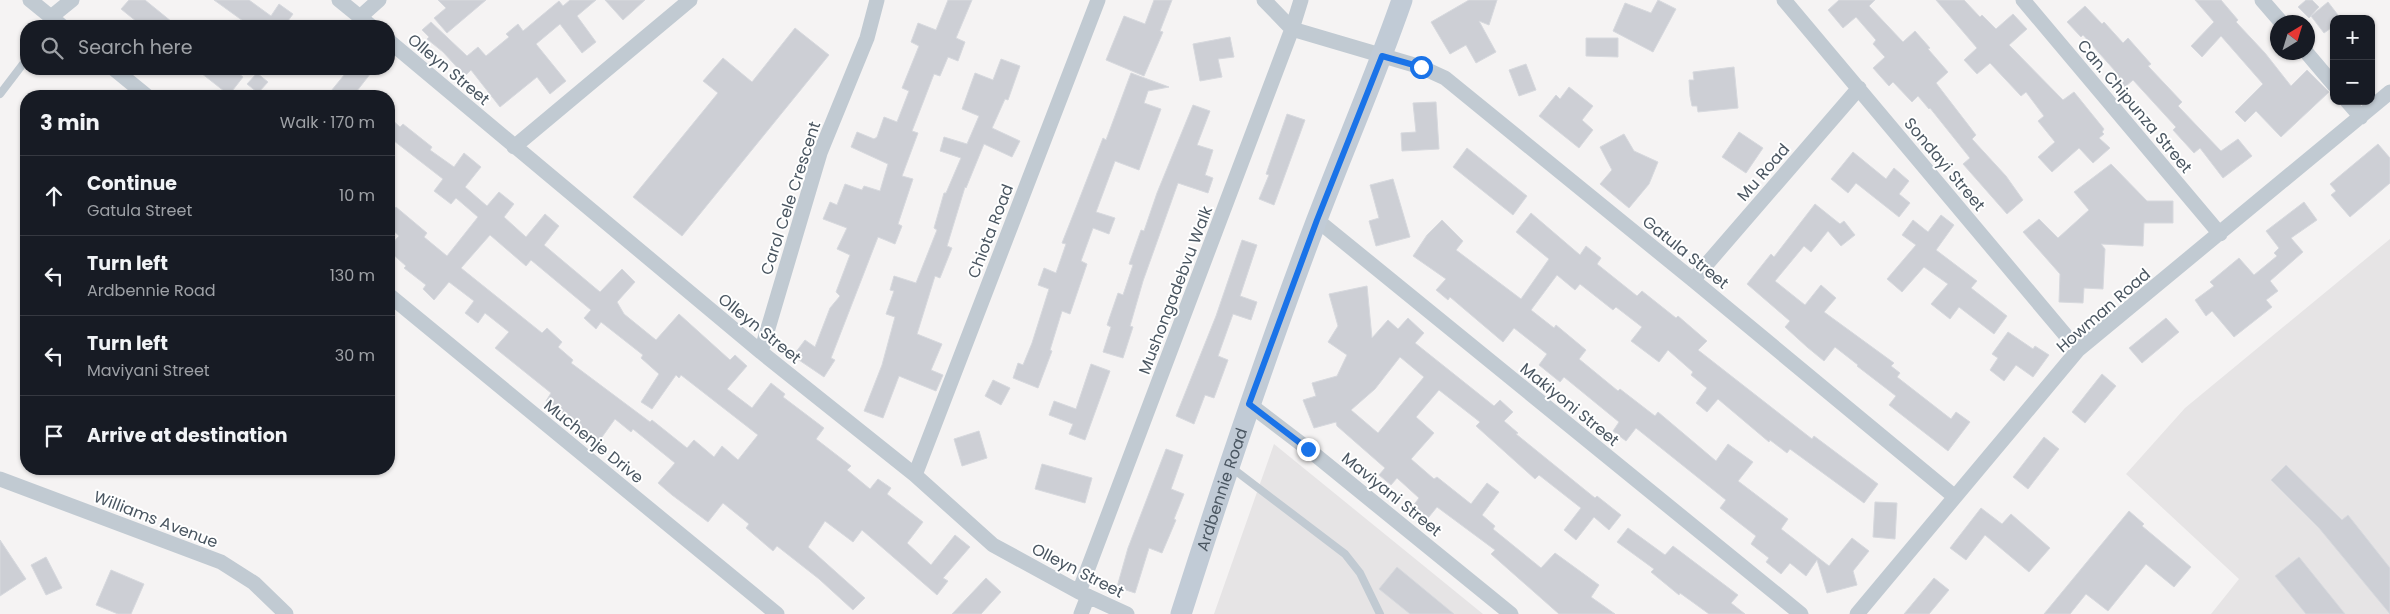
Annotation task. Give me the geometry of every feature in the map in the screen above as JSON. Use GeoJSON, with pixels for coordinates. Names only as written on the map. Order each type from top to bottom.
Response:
{"type":"FeatureCollection","features":[{"type":"Feature","properties":{"kind":"main road","name":"Ardbennie Road"},"geometry":{"type":"LineString","coordinates":[[1181,614],[1249,404],[1317,220],[1382,56],[1402,0]]}},
{"type":"Feature","properties":{"kind":"street"},"geometry":{"type":"LineString","coordinates":[[30,0],[50,20]]}},
{"type":"Feature","properties":{"kind":"street"},"geometry":{"type":"LineString","coordinates":[[55,20],[72,0]]}},
{"type":"Feature","properties":{"kind":"street"},"geometry":{"type":"LineString","coordinates":[[340,0],[364,20]]}},
{"type":"Feature","properties":{"kind":"street"},"geometry":{"type":"LineString","coordinates":[[366,20],[379,0]]}},
{"type":"Feature","properties":{"kind":"street"},"geometry":{"type":"LineString","coordinates":[[514,147],[690,0]]}},
{"type":"Feature","properties":{"kind":"street","name":"Carol Cele Crescent"},"geometry":{"type":"LineString","coordinates":[[762,352],[820,153],[867,38],[878,0]]}},
{"type":"Feature","properties":{"kind":"street","name":"Chiota Road"},"geometry":{"type":"LineString","coordinates":[[915,475],[1098,0]]}},
{"type":"Feature","properties":{"kind":"street"},"geometry":{"type":"LineString","coordinates":[[1264,0],[1292,29]]}},
{"type":"Feature","properties":{"kind":"street","name":"Mushongadebvu Walk"},"geometry":{"type":"LineString","coordinates":[[1081,614],[1083,594],[1292,29],[1301,0]]}},
{"type":"Feature","properties":{"kind":"street","name":"Sondayi Street"},"geometry":{"type":"LineString","coordinates":[[1784,0],[2078,350]]}},
{"type":"Feature","properties":{"kind":"street","name":"Can. Chipunza Street"},"geometry":{"type":"LineString","coordinates":[[2023,0],[2220,234]]}},
{"type":"Feature","properties":{"kind":"street"},"geometry":{"type":"LineString","coordinates":[[2262,0],[2275,15]]}},
{"type":"Feature","properties":{"kind":"street","name":"Gatula Street"},"geometry":{"type":"LineString","coordinates":[[1292,29],[1421,67],[1445,78],[1955,497]]}},
{"type":"Feature","properties":{"kind":"street","name":"Olleyn Street"},"geometry":{"type":"LineString","coordinates":[[395,46],[762,352],[915,475],[993,545],[1083,594],[1127,614]]}},
{"type":"Feature","properties":{"kind":"street"},"geometry":{"type":"LineString","coordinates":[[2313,60],[2330,80]]}},
{"type":"Feature","properties":{"kind":"street"},"geometry":{"type":"LineString","coordinates":[[121,75],[140,90]]}},
{"type":"Feature","properties":{"kind":"street","name":"Mu Road"},"geometry":{"type":"LineString","coordinates":[[1693,280],[1859,88]]}},
{"type":"Feature","properties":{"kind":"street","name":"Howman Road"},"geometry":{"type":"LineString","coordinates":[[1857,614],[2078,350],[2361,118],[2390,92]]}},
{"type":"Feature","properties":{"kind":"street"},"geometry":{"type":"LineString","coordinates":[[2350,105],[2361,118]]}},
{"type":"Feature","properties":{"kind":"street","name":"Makiyoni Street"},"geometry":{"type":"LineString","coordinates":[[1317,220],[1801,614]]}},
{"type":"Feature","properties":{"kind":"street","name":"Muchenje Drive"},"geometry":{"type":"LineString","coordinates":[[395,300],[777,614]]}},
{"type":"Feature","properties":{"kind":"street","name":"Maviyani Street"},"geometry":{"type":"LineString","coordinates":[[1249,404],[1308,449],[1511,614]]}},
{"type":"Feature","properties":{"kind":"street","name":"Williams Avenue"},"geometry":{"type":"LineString","coordinates":[[0,479],[221,562],[254,583],[286,614]]}},
{"type":"Feature","properties":{"kind":"lane"},"geometry":{"type":"LineString","coordinates":[[0,94],[20,68]]}},
{"type":"Feature","properties":{"kind":"lane"},"geometry":{"type":"LineString","coordinates":[[1228,466],[1346,554],[1360,573],[1380,614]]}},
{"type":"Feature","properties":{"kind":"shaded area"},"geometry":{"type":"Polygon","coordinates":[[[2390,239],[2390,614],[2211,614],[2239,579],[2126,474],[2185,408],[2390,239]]]}},
{"type":"Feature","properties":{"kind":"shaded area"},"geometry":{"type":"Polygon","coordinates":[[[1274,444],[1483,614],[1214,614],[1274,444]]]}},
{"type":"Feature","properties":{"kind":"building"},"geometry":{"type":"Polygon","coordinates":[[[129,0],[145,0],[170,20],[135,20],[121,9],[129,0]]]}},
{"type":"Feature","properties":{"kind":"building"},"geometry":{"type":"Polygon","coordinates":[[[214,0],[249,0],[271,16],[279,4],[293,14],[289,20],[242,20],[214,0]]]}},
{"type":"Feature","properties":{"kind":"building"},"geometry":{"type":"Polygon","coordinates":[[[438,0],[486,0],[447,33],[434,18],[446,8],[438,0]]]}},
{"type":"Feature","properties":{"kind":"building"},"geometry":{"type":"Polygon","coordinates":[[[570,0],[596,0],[577,16],[596,42],[582,53],[560,24],[536,44],[566,81],[550,94],[537,77],[500,107],[471,70],[465,76],[443,52],[427,39],[429,37],[422,30],[431,22],[467,56],[478,47],[486,56],[509,37],[506,34],[518,24],[523,31],[559,1],[563,6],[570,0]]]}},
{"type":"Feature","properties":{"kind":"building"},"geometry":{"type":"Polygon","coordinates":[[[605,0],[645,0],[623,20],[605,0]]]}},
{"type":"Feature","properties":{"kind":"building"},"geometry":{"type":"Polygon","coordinates":[[[948,0],[972,0],[956,38],[965,42],[958,61],[948,57],[940,76],[934,74],[912,131],[918,133],[902,176],[913,179],[898,224],[902,226],[895,244],[878,237],[831,358],[835,360],[824,377],[793,356],[805,340],[815,347],[830,308],[840,296],[836,292],[850,255],[837,249],[847,228],[823,219],[830,202],[837,205],[845,184],[862,190],[864,186],[880,191],[888,164],[851,147],[857,132],[874,139],[877,137],[884,117],[897,122],[909,91],[902,88],[919,46],[911,42],[918,23],[936,30],[948,0]]]}},
{"type":"Feature","properties":{"kind":"building"},"geometry":{"type":"Polygon","coordinates":[[[1154,0],[1172,0],[1160,31],[1163,32],[1144,76],[1106,60],[1124,16],[1145,24],[1154,0]]]}},
{"type":"Feature","properties":{"kind":"building"},"geometry":{"type":"Polygon","coordinates":[[[1469,0],[1497,0],[1489,25],[1479,21],[1496,52],[1476,63],[1466,45],[1450,54],[1431,22],[1469,0]]]}},
{"type":"Feature","properties":{"kind":"building"},"geometry":{"type":"Polygon","coordinates":[[[1658,0],[1676,9],[1653,52],[1613,31],[1625,3],[1651,13],[1658,0]]]}},
{"type":"Feature","properties":{"kind":"building"},"geometry":{"type":"Polygon","coordinates":[[[1839,0],[1875,0],[1869,6],[1903,42],[1915,31],[1930,48],[1928,49],[1948,72],[1936,83],[1976,135],[1972,139],[2006,176],[2023,200],[2007,214],[1963,164],[1970,158],[1930,108],[1918,96],[1912,102],[1893,82],[1889,86],[1873,68],[1885,57],[1873,44],[1876,40],[1856,17],[1843,28],[1828,10],[1839,0]]]}},
{"type":"Feature","properties":{"kind":"building"},"geometry":{"type":"Polygon","coordinates":[[[1936,0],[1964,0],[1980,17],[1982,15],[1996,29],[2013,14],[2027,29],[2009,45],[2063,100],[2074,92],[2104,129],[2102,132],[2104,134],[2099,138],[2110,148],[2093,163],[2079,148],[2052,172],[2038,157],[2055,142],[2038,121],[2044,116],[2026,92],[2021,96],[1990,63],[1977,74],[1964,60],[1977,48],[1936,0]]]}},
{"type":"Feature","properties":{"kind":"building"},"geometry":{"type":"Polygon","coordinates":[[[2195,0],[2221,0],[2238,20],[2236,22],[2265,53],[2291,86],[2307,70],[2329,92],[2281,137],[2256,111],[2245,122],[2235,112],[2263,84],[2221,36],[2202,57],[2191,46],[2214,22],[2195,0]]]}},
{"type":"Feature","properties":{"kind":"building"},"geometry":{"type":"Polygon","coordinates":[[[2306,0],[2312,0],[2319,7],[2312,15],[2306,15],[2298,7],[2306,0]]]}},
{"type":"Feature","properties":{"kind":"building"},"geometry":{"type":"Polygon","coordinates":[[[2328,2],[2338,15],[2330,15],[2330,29],[2324,33],[2315,21],[2315,15],[2312,15],[2328,2]]]}},
{"type":"Feature","properties":{"kind":"building"},"geometry":{"type":"Polygon","coordinates":[[[2085,6],[2102,24],[2104,22],[2123,43],[2128,38],[2151,64],[2148,66],[2182,102],[2178,106],[2221,151],[2238,139],[2252,156],[2223,178],[2200,148],[2194,153],[2173,130],[2176,127],[2133,80],[2125,87],[2114,74],[2116,72],[2083,35],[2081,37],[2067,22],[2085,6]]]}},
{"type":"Feature","properties":{"kind":"building"},"geometry":{"type":"Polygon","coordinates":[[[795,28],[829,55],[682,236],[633,197],[718,93],[703,81],[723,58],[752,82],[795,28]]]}},
{"type":"Feature","properties":{"kind":"building"},"geometry":{"type":"Polygon","coordinates":[[[1230,37],[1234,57],[1218,59],[1222,77],[1200,81],[1193,44],[1230,37]]]}},
{"type":"Feature","properties":{"kind":"building"},"geometry":{"type":"Polygon","coordinates":[[[1586,38],[1618,38],[1618,57],[1586,56],[1586,38]]]}},
{"type":"Feature","properties":{"kind":"building"},"geometry":{"type":"Polygon","coordinates":[[[1001,59],[1020,66],[1008,100],[1005,99],[992,128],[1020,141],[1012,157],[984,144],[965,187],[947,246],[952,248],[940,278],[935,276],[917,334],[942,344],[931,370],[943,375],[936,391],[899,376],[883,418],[864,411],[882,365],[895,317],[886,314],[894,291],[890,290],[894,276],[916,283],[937,230],[934,228],[944,193],[946,193],[961,158],[940,151],[944,137],[967,144],[979,116],[962,109],[975,73],[993,80],[1001,59]]]}},
{"type":"Feature","properties":{"kind":"building"},"geometry":{"type":"Polygon","coordinates":[[[1526,64],[1536,90],[1519,96],[1509,70],[1526,64]]]}},
{"type":"Feature","properties":{"kind":"building"},"geometry":{"type":"Polygon","coordinates":[[[1734,67],[1738,108],[1698,112],[1697,106],[1692,106],[1690,96],[1689,80],[1694,80],[1693,72],[1734,67]]]}},
{"type":"Feature","properties":{"kind":"building"},"geometry":{"type":"Polygon","coordinates":[[[1131,73],[1169,87],[1148,91],[1144,103],[1161,109],[1139,170],[1115,161],[1096,212],[1115,218],[1109,234],[1093,228],[1081,261],[1087,264],[1070,314],[1062,311],[1050,350],[1052,351],[1038,388],[1013,378],[1018,363],[1023,365],[1032,343],[1049,289],[1038,285],[1044,268],[1056,273],[1066,244],[1062,243],[1103,138],[1106,140],[1131,73]]]}},
{"type":"Feature","properties":{"kind":"building"},"geometry":{"type":"Polygon","coordinates":[[[204,75],[240,75],[243,77],[233,90],[223,90],[204,75]]]}},
{"type":"Feature","properties":{"kind":"building"},"geometry":{"type":"Polygon","coordinates":[[[255,75],[259,75],[268,82],[261,90],[254,90],[247,84],[255,75]]]}},
{"type":"Feature","properties":{"kind":"building"},"geometry":{"type":"Polygon","coordinates":[[[344,75],[369,75],[358,90],[332,90],[344,75]]]}},
{"type":"Feature","properties":{"kind":"building"},"geometry":{"type":"Polygon","coordinates":[[[1569,87],[1593,106],[1582,120],[1593,130],[1579,148],[1539,116],[1556,95],[1560,99],[1569,87]]]}},
{"type":"Feature","properties":{"kind":"building"},"geometry":{"type":"Polygon","coordinates":[[[1436,102],[1439,149],[1402,151],[1401,133],[1416,132],[1413,103],[1436,102]]]}},
{"type":"Feature","properties":{"kind":"building"},"geometry":{"type":"Polygon","coordinates":[[[1193,105],[1210,111],[1197,145],[1213,150],[1205,175],[1213,178],[1208,193],[1178,183],[1143,281],[1130,326],[1133,327],[1123,358],[1103,352],[1111,327],[1107,325],[1118,293],[1123,295],[1133,265],[1129,264],[1141,230],[1144,231],[1157,193],[1193,105]]]}},
{"type":"Feature","properties":{"kind":"building"},"geometry":{"type":"Polygon","coordinates":[[[1287,114],[1305,120],[1274,205],[1259,199],[1269,175],[1266,174],[1287,114]]]}},
{"type":"Feature","properties":{"kind":"building"},"geometry":{"type":"Polygon","coordinates":[[[395,122],[400,127],[403,124],[432,147],[430,150],[454,167],[464,153],[481,167],[465,187],[487,206],[499,192],[514,204],[504,217],[526,237],[545,214],[559,226],[544,245],[600,292],[622,269],[635,282],[617,302],[624,314],[656,340],[679,314],[730,360],[735,355],[747,366],[727,389],[752,408],[771,383],[785,394],[783,397],[824,428],[816,439],[851,466],[847,470],[870,489],[878,479],[891,488],[887,494],[923,522],[907,543],[931,565],[955,535],[970,547],[943,578],[948,581],[937,595],[862,530],[853,542],[825,521],[808,547],[865,598],[853,610],[819,579],[777,546],[773,551],[746,528],[749,524],[723,503],[708,522],[672,495],[658,483],[675,463],[633,429],[631,432],[615,419],[597,444],[580,432],[583,428],[546,401],[551,393],[495,348],[509,332],[485,313],[478,323],[465,313],[474,301],[449,282],[434,300],[423,289],[426,285],[404,268],[406,266],[395,256],[395,240],[399,236],[395,232],[396,207],[427,233],[424,237],[447,256],[478,217],[456,198],[451,204],[434,191],[443,179],[395,142],[395,122]],[[490,235],[461,268],[542,333],[547,328],[562,342],[558,347],[573,360],[571,363],[650,422],[652,420],[687,448],[694,440],[714,457],[722,446],[738,460],[758,435],[681,375],[679,378],[676,375],[652,409],[641,402],[659,374],[641,358],[643,355],[601,322],[596,329],[584,318],[591,310],[531,260],[526,266],[490,235]]]}},
{"type":"Feature","properties":{"kind":"building"},"geometry":{"type":"Polygon","coordinates":[[[1739,132],[1763,148],[1746,173],[1722,157],[1739,132]]]}},
{"type":"Feature","properties":{"kind":"building"},"geometry":{"type":"Polygon","coordinates":[[[1624,134],[1634,151],[1658,162],[1649,184],[1629,208],[1600,184],[1612,170],[1600,147],[1624,134]]]}},
{"type":"Feature","properties":{"kind":"building"},"geometry":{"type":"Polygon","coordinates":[[[2378,144],[2390,158],[2390,183],[2350,217],[2331,195],[2336,191],[2330,184],[2378,144]]]}},
{"type":"Feature","properties":{"kind":"building"},"geometry":{"type":"Polygon","coordinates":[[[1467,148],[1527,196],[1513,215],[1453,167],[1467,148]]]}},
{"type":"Feature","properties":{"kind":"building"},"geometry":{"type":"Polygon","coordinates":[[[1853,152],[1886,179],[1894,168],[1909,181],[1899,194],[1910,203],[1899,217],[1856,183],[1848,193],[1831,179],[1853,152]]]}},
{"type":"Feature","properties":{"kind":"building"},"geometry":{"type":"Polygon","coordinates":[[[2111,164],[2147,201],[2173,201],[2173,223],[2144,223],[2143,246],[2101,244],[2105,249],[2103,289],[2084,288],[2083,303],[2059,302],[2060,274],[2023,232],[2039,219],[2058,238],[2089,210],[2074,192],[2111,164]]]}},
{"type":"Feature","properties":{"kind":"building"},"geometry":{"type":"Polygon","coordinates":[[[1393,179],[1410,237],[1376,246],[1369,221],[1379,218],[1370,185],[1393,179]]]}},
{"type":"Feature","properties":{"kind":"building"},"geometry":{"type":"Polygon","coordinates":[[[2304,202],[2317,220],[2291,238],[2303,252],[2270,281],[2278,291],[2266,300],[2272,307],[2234,337],[2212,311],[2206,316],[2195,300],[2214,286],[2210,282],[2239,258],[2254,275],[2277,256],[2274,253],[2279,248],[2266,231],[2304,202]]]}},
{"type":"Feature","properties":{"kind":"building"},"geometry":{"type":"Polygon","coordinates":[[[1815,204],[1840,224],[1844,221],[1855,235],[1841,246],[1828,231],[1811,252],[1804,246],[1775,281],[1805,305],[1821,285],[1836,298],[1824,312],[1894,363],[1891,366],[1900,373],[1897,377],[1951,419],[1956,412],[1970,422],[1948,451],[1889,405],[1896,396],[1835,347],[1824,361],[1807,347],[1785,327],[1790,321],[1747,284],[1771,254],[1774,257],[1815,204]]]}},
{"type":"Feature","properties":{"kind":"building"},"geometry":{"type":"Polygon","coordinates":[[[1531,213],[1580,255],[1586,246],[1601,258],[1597,264],[1637,296],[1642,291],[1676,318],[1678,316],[1707,341],[1698,350],[1812,439],[1814,436],[1878,484],[1864,503],[1790,449],[1787,453],[1770,440],[1769,442],[1718,399],[1707,412],[1696,403],[1707,388],[1691,375],[1693,372],[1668,350],[1659,362],[1631,341],[1642,327],[1616,307],[1613,310],[1580,284],[1575,290],[1557,275],[1531,310],[1554,328],[1556,325],[1586,350],[1579,359],[1618,391],[1620,389],[1655,416],[1658,412],[1716,461],[1728,444],[1753,462],[1738,481],[1788,519],[1781,529],[1829,566],[1852,538],[1869,551],[1853,571],[1857,585],[1827,593],[1817,560],[1806,576],[1790,563],[1781,574],[1766,562],[1769,558],[1751,544],[1756,536],[1720,508],[1726,500],[1636,428],[1626,441],[1613,431],[1619,422],[1564,377],[1560,382],[1539,365],[1547,354],[1514,328],[1503,342],[1450,297],[1448,300],[1436,290],[1446,279],[1413,256],[1427,235],[1442,220],[1463,241],[1456,250],[1521,299],[1549,259],[1516,232],[1531,213]]]}},
{"type":"Feature","properties":{"kind":"building"},"geometry":{"type":"Polygon","coordinates":[[[1941,215],[1954,225],[1936,250],[1977,281],[1971,288],[2007,316],[1994,334],[1959,307],[1950,319],[1931,304],[1948,284],[1924,267],[1902,292],[1887,279],[1916,245],[1902,235],[1913,220],[1928,232],[1941,215]]]}},
{"type":"Feature","properties":{"kind":"building"},"geometry":{"type":"Polygon","coordinates":[[[1242,240],[1257,245],[1240,296],[1257,302],[1251,320],[1233,314],[1218,356],[1228,360],[1214,398],[1205,395],[1194,424],[1176,416],[1216,316],[1242,240]]]}},
{"type":"Feature","properties":{"kind":"building"},"geometry":{"type":"Polygon","coordinates":[[[1367,286],[1372,338],[1388,320],[1398,329],[1408,318],[1424,333],[1415,343],[1494,406],[1500,400],[1513,412],[1504,421],[1518,433],[1516,434],[1595,498],[1597,496],[1621,515],[1609,530],[1594,517],[1576,540],[1564,530],[1581,508],[1539,475],[1535,479],[1476,426],[1480,422],[1439,390],[1416,417],[1434,433],[1411,459],[1434,479],[1437,477],[1471,504],[1487,483],[1499,492],[1482,515],[1495,526],[1493,529],[1541,568],[1555,553],[1599,585],[1591,597],[1615,614],[1559,614],[1491,554],[1495,550],[1437,507],[1424,523],[1409,511],[1419,498],[1397,478],[1391,485],[1379,475],[1385,468],[1337,426],[1336,422],[1314,428],[1303,400],[1316,396],[1312,383],[1337,376],[1347,355],[1328,342],[1338,326],[1329,294],[1367,286]],[[1400,357],[1375,389],[1351,410],[1378,433],[1424,377],[1400,357]]]}},
{"type":"Feature","properties":{"kind":"building"},"geometry":{"type":"Polygon","coordinates":[[[2166,318],[2179,332],[2142,363],[2129,348],[2166,318]]]}},
{"type":"Feature","properties":{"kind":"building"},"geometry":{"type":"Polygon","coordinates":[[[2008,332],[2033,349],[2035,346],[2049,355],[2033,377],[2016,365],[2004,381],[1990,370],[1998,358],[1992,354],[2008,332]]]}},
{"type":"Feature","properties":{"kind":"building"},"geometry":{"type":"Polygon","coordinates":[[[1091,364],[1110,371],[1085,440],[1069,434],[1073,424],[1049,415],[1054,401],[1076,409],[1091,364]]]}},
{"type":"Feature","properties":{"kind":"building"},"geometry":{"type":"Polygon","coordinates":[[[2102,374],[2116,386],[2085,423],[2072,412],[2102,374]]]}},
{"type":"Feature","properties":{"kind":"building"},"geometry":{"type":"Polygon","coordinates":[[[993,380],[1010,388],[1001,405],[985,396],[993,380]]]}},
{"type":"Feature","properties":{"kind":"building"},"geometry":{"type":"Polygon","coordinates":[[[979,431],[987,458],[962,466],[954,439],[979,431]]]}},
{"type":"Feature","properties":{"kind":"building"},"geometry":{"type":"Polygon","coordinates":[[[2044,437],[2059,449],[2028,489],[2013,477],[2044,437]]]}},
{"type":"Feature","properties":{"kind":"building"},"geometry":{"type":"Polygon","coordinates":[[[1166,449],[1183,455],[1171,489],[1184,494],[1174,519],[1176,520],[1162,553],[1149,548],[1135,593],[1117,587],[1128,548],[1166,449]]]}},
{"type":"Feature","properties":{"kind":"building"},"geometry":{"type":"Polygon","coordinates":[[[1042,464],[1092,478],[1085,503],[1035,489],[1042,464]]]}},
{"type":"Feature","properties":{"kind":"building"},"geometry":{"type":"Polygon","coordinates":[[[2286,465],[2342,520],[2348,515],[2390,568],[2390,614],[2319,528],[2271,480],[2286,465]]]}},
{"type":"Feature","properties":{"kind":"building"},"geometry":{"type":"Polygon","coordinates":[[[1875,502],[1897,503],[1895,539],[1873,537],[1875,502]]]}},
{"type":"Feature","properties":{"kind":"building"},"geometry":{"type":"Polygon","coordinates":[[[1981,508],[2002,524],[2011,514],[2050,548],[2029,572],[1985,535],[1966,560],[1950,548],[1981,508]]]}},
{"type":"Feature","properties":{"kind":"building"},"geometry":{"type":"Polygon","coordinates":[[[2129,511],[2144,524],[2142,526],[2191,567],[2174,587],[2146,564],[2108,611],[2086,594],[2070,614],[2044,614],[2129,511]]]}},
{"type":"Feature","properties":{"kind":"building"},"geometry":{"type":"Polygon","coordinates":[[[1628,528],[1665,555],[1673,546],[1738,595],[1731,603],[1745,614],[1709,614],[1680,593],[1679,595],[1651,572],[1654,569],[1617,542],[1628,528]]]}},
{"type":"Feature","properties":{"kind":"building"},"geometry":{"type":"Polygon","coordinates":[[[0,540],[26,579],[0,596],[0,540]]]}},
{"type":"Feature","properties":{"kind":"building"},"geometry":{"type":"Polygon","coordinates":[[[46,557],[62,588],[46,595],[31,565],[46,557]]]}},
{"type":"Feature","properties":{"kind":"building"},"geometry":{"type":"Polygon","coordinates":[[[2299,557],[2345,614],[2306,614],[2275,576],[2299,557]]]}},
{"type":"Feature","properties":{"kind":"building"},"geometry":{"type":"Polygon","coordinates":[[[1397,567],[1454,614],[1410,614],[1379,589],[1397,567]]]}},
{"type":"Feature","properties":{"kind":"building"},"geometry":{"type":"Polygon","coordinates":[[[111,570],[144,584],[131,614],[118,614],[96,605],[111,570]]]}},
{"type":"Feature","properties":{"kind":"building"},"geometry":{"type":"Polygon","coordinates":[[[986,578],[1001,592],[981,614],[952,614],[986,578]]]}},
{"type":"Feature","properties":{"kind":"building"},"geometry":{"type":"Polygon","coordinates":[[[1934,578],[1949,590],[1929,614],[1904,614],[1934,578]]]}},
{"type":"Feature","properties":{"kind":"route"},"geometry":{"type":"LineString","coordinates":[[1308,449],[1249,404],[1317,220],[1382,56],[1421,67]]}}]}
